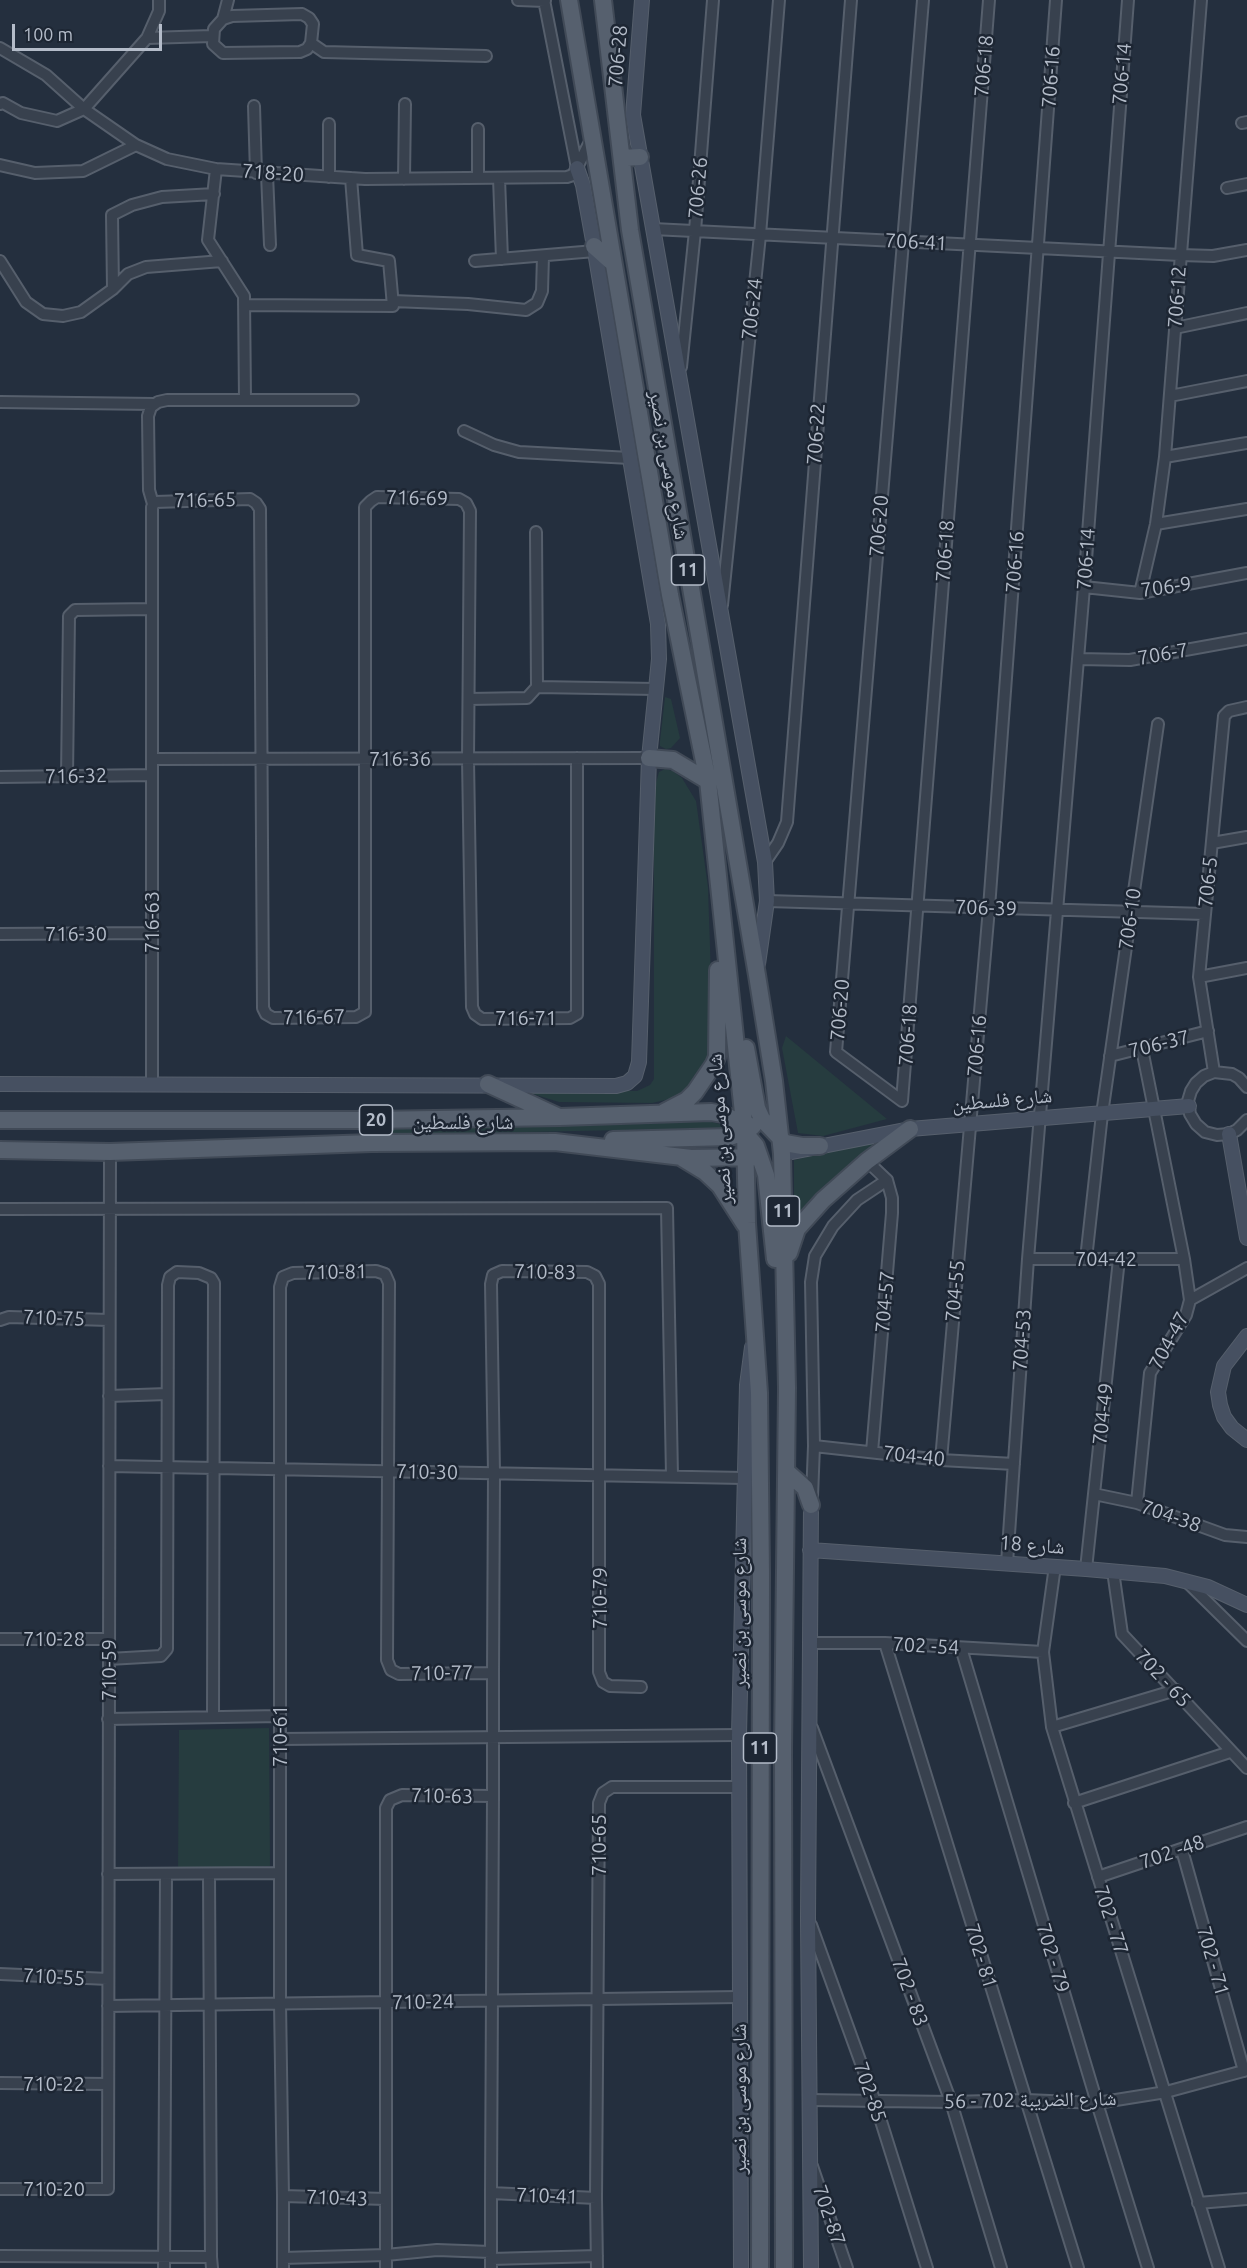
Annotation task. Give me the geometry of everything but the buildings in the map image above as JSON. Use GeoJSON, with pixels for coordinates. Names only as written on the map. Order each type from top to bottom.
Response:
{"type":"FeatureCollection","features":[{"type":"Feature","properties":{"kind":"main road","name":"شارع موسى بن نصير"},"geometry":{"type":"LineString","coordinates":[[569,0],[670,595],[708,781],[745,1131],[753,1157],[747,1229],[759,1393],[760,2268]]}},
{"type":"Feature","properties":{"kind":"main road","name":"شارع موسى بن نصير"},"geometry":{"type":"LineString","coordinates":[[603,0],[630,230],[757,975],[774,1081],[781,1147],[788,1388],[783,1750],[784,2268]]}},
{"type":"Feature","properties":{"kind":"main road"},"geometry":{"type":"LineString","coordinates":[[622,158],[640,158]]}},
{"type":"Feature","properties":{"kind":"main road"},"geometry":{"type":"LineString","coordinates":[[595,248],[613,263]]}},
{"type":"Feature","properties":{"kind":"main road"},"geometry":{"type":"LineString","coordinates":[[673,760],[692,744],[698,734]]}},
{"type":"Feature","properties":{"kind":"main road"},"geometry":{"type":"LineString","coordinates":[[649,758],[673,760],[708,781]]}},
{"type":"Feature","properties":{"kind":"main road"},"geometry":{"type":"LineString","coordinates":[[660,1115],[687,1100],[695,1092],[711,1070],[717,1056],[719,897]]}},
{"type":"Feature","properties":{"kind":"main road"},"geometry":{"type":"LineString","coordinates":[[719,897],[756,1108],[781,1147]]}},
{"type":"Feature","properties":{"kind":"main road"},"geometry":{"type":"LineString","coordinates":[[555,1142],[730,1137],[745,1131],[762,1119],[770,1101],[774,1081]]}},
{"type":"Feature","properties":{"kind":"main road"},"geometry":{"type":"LineString","coordinates":[[488,1084],[560,1117]]}},
{"type":"Feature","properties":{"kind":"main road","name":"شارع فلسطين"},"geometry":{"type":"LineString","coordinates":[[0,1119],[372,1120],[711,1112],[723,1114],[734,1120],[745,1131]]}},
{"type":"Feature","properties":{"kind":"main road"},"geometry":{"type":"LineString","coordinates":[[372,1120],[372,1143]]}},
{"type":"Feature","properties":{"kind":"main road"},"geometry":{"type":"LineString","coordinates":[[784,1268],[793,1238],[802,1223],[823,1200],[867,1161],[910,1129]]}},
{"type":"Feature","properties":{"kind":"main road","name":"شارع فلسطين"},"geometry":{"type":"LineString","coordinates":[[0,1150],[110,1152],[372,1143],[555,1142],[678,1156],[753,1157],[792,1145],[820,1146]]}},
{"type":"Feature","properties":{"kind":"main road"},"geometry":{"type":"LineString","coordinates":[[678,1156],[705,1172],[720,1186],[734,1204],[747,1229]]}},
{"type":"Feature","properties":{"kind":"main road"},"geometry":{"type":"LineString","coordinates":[[753,1157],[766,1175],[788,1388]]}},
{"type":"Feature","properties":{"kind":"main road"},"geometry":{"type":"LineString","coordinates":[[787,1472],[805,1488],[811,1505]]}},
{"type":"Feature","properties":{"kind":"street"},"geometry":{"type":"LineString","coordinates":[[0,104],[3,103],[21,113],[57,121],[84,109],[147,38],[159,11],[159,0]]}},
{"type":"Feature","properties":{"kind":"street"},"geometry":{"type":"LineString","coordinates":[[223,19],[228,0]]}},
{"type":"Feature","properties":{"kind":"street"},"geometry":{"type":"LineString","coordinates":[[0,1084],[616,1086],[627,1083],[635,1076],[639,1062],[649,758],[659,659],[658,624],[595,248],[544,0],[518,0]]}},
{"type":"Feature","properties":{"kind":"street","name":"706-28"},"geometry":{"type":"LineString","coordinates":[[642,0],[633,115],[765,862],[767,901],[757,975]]}},
{"type":"Feature","properties":{"kind":"street","name":"706-26"},"geometry":{"type":"LineString","coordinates":[[680,376],[695,231],[713,0]]}},
{"type":"Feature","properties":{"kind":"street","name":"706-24"},"geometry":{"type":"LineString","coordinates":[[721,617],[760,234],[779,0]]}},
{"type":"Feature","properties":{"kind":"street","name":"706-22"},"geometry":{"type":"LineString","coordinates":[[765,862],[778,843],[787,822],[851,0]]}},
{"type":"Feature","properties":{"kind":"street","name":"706-20"},"geometry":{"type":"LineString","coordinates":[[902,1101],[836,1052],[923,0]]}},
{"type":"Feature","properties":{"kind":"street","name":"706-18"},"geometry":{"type":"LineString","coordinates":[[902,1101],[989,0]]}},
{"type":"Feature","properties":{"kind":"street","name":"706-16"},"geometry":{"type":"LineString","coordinates":[[970,1123],[989,908],[1056,0]]}},
{"type":"Feature","properties":{"kind":"street","name":"706-14"},"geometry":{"type":"LineString","coordinates":[[1041,1117],[1128,0]]}},
{"type":"Feature","properties":{"kind":"street","name":"706-12"},"geometry":{"type":"LineString","coordinates":[[1140,592],[1156,524],[1165,458],[1201,0]]}},
{"type":"Feature","properties":{"kind":"street"},"geometry":{"type":"LineString","coordinates":[[302,14],[313,24],[311,43],[307,49],[300,52],[223,53],[213,44],[212,36],[213,29],[223,19],[232,16],[302,14]]}},
{"type":"Feature","properties":{"kind":"street"},"geometry":{"type":"LineString","coordinates":[[147,38],[212,36]]}},
{"type":"Feature","properties":{"kind":"street"},"geometry":{"type":"LineString","coordinates":[[311,43],[324,51],[486,56]]}},
{"type":"Feature","properties":{"kind":"street","name":"718-20"},"geometry":{"type":"LineString","coordinates":[[0,48],[46,75],[84,109],[135,145],[167,159],[216,169],[351,178],[567,177],[577,168]]}},
{"type":"Feature","properties":{"kind":"street"},"geometry":{"type":"LineString","coordinates":[[404,179],[405,104]]}},
{"type":"Feature","properties":{"kind":"street"},"geometry":{"type":"LineString","coordinates":[[254,106],[270,244]]}},
{"type":"Feature","properties":{"kind":"street"},"geometry":{"type":"LineString","coordinates":[[329,124],[329,177]]}},
{"type":"Feature","properties":{"kind":"street"},"geometry":{"type":"LineString","coordinates":[[478,129],[478,178]]}},
{"type":"Feature","properties":{"kind":"street"},"geometry":{"type":"LineString","coordinates":[[577,168],[592,138]]}},
{"type":"Feature","properties":{"kind":"street"},"geometry":{"type":"LineString","coordinates":[[0,165],[34,173],[83,171],[135,145]]}},
{"type":"Feature","properties":{"kind":"street"},"geometry":{"type":"LineString","coordinates":[[216,169],[208,240],[244,296],[245,400]]}},
{"type":"Feature","properties":{"kind":"street"},"geometry":{"type":"LineString","coordinates":[[244,305],[393,306],[389,261],[357,255],[351,178]]}},
{"type":"Feature","properties":{"kind":"street"},"geometry":{"type":"LineString","coordinates":[[499,178],[502,259]]}},
{"type":"Feature","properties":{"kind":"street"},"geometry":{"type":"LineString","coordinates":[[1227,188],[1247,184]]}},
{"type":"Feature","properties":{"kind":"street"},"geometry":{"type":"LineString","coordinates":[[113,290],[112,215],[132,205],[162,197],[214,194]]}},
{"type":"Feature","properties":{"kind":"street","name":"706-41"},"geometry":{"type":"LineString","coordinates":[[653,229],[1180,255],[1213,256],[1247,250]]}},
{"type":"Feature","properties":{"kind":"street"},"geometry":{"type":"LineString","coordinates":[[475,261],[543,256],[595,248]]}},
{"type":"Feature","properties":{"kind":"street"},"geometry":{"type":"LineString","coordinates":[[393,301],[468,304],[526,310],[537,303],[542,291],[543,256]]}},
{"type":"Feature","properties":{"kind":"street"},"geometry":{"type":"LineString","coordinates":[[0,261],[26,302],[42,314],[63,316],[81,312],[113,290],[128,274],[146,267],[222,261]]}},
{"type":"Feature","properties":{"kind":"street"},"geometry":{"type":"LineString","coordinates":[[1175,328],[1247,314]]}},
{"type":"Feature","properties":{"kind":"street"},"geometry":{"type":"LineString","coordinates":[[1170,396],[1247,381]]}},
{"type":"Feature","properties":{"kind":"street"},"geometry":{"type":"LineString","coordinates":[[0,402],[154,404],[166,400],[353,400]]}},
{"type":"Feature","properties":{"kind":"street"},"geometry":{"type":"LineString","coordinates":[[153,504],[149,490],[148,416],[154,404]]}},
{"type":"Feature","properties":{"kind":"street"},"geometry":{"type":"LineString","coordinates":[[464,431],[494,445],[519,452],[630,458]]}},
{"type":"Feature","properties":{"kind":"street"},"geometry":{"type":"LineString","coordinates":[[1165,458],[1247,443]]}},
{"type":"Feature","properties":{"kind":"street","name":"716-69"},"geometry":{"type":"LineString","coordinates":[[366,759],[365,507],[377,497],[459,499],[466,503],[470,511],[468,759]]}},
{"type":"Feature","properties":{"kind":"street","name":"716-65"},"geometry":{"type":"LineString","coordinates":[[152,759],[153,504],[157,501],[250,499],[260,509],[262,759]]}},
{"type":"Feature","properties":{"kind":"street"},"geometry":{"type":"LineString","coordinates":[[1156,524],[1247,509]]}},
{"type":"Feature","properties":{"kind":"street"},"geometry":{"type":"LineString","coordinates":[[469,699],[527,698],[537,687],[536,532]]}},
{"type":"Feature","properties":{"kind":"street","name":"706-9"},"geometry":{"type":"LineString","coordinates":[[1084,587],[1140,592],[1247,573]]}},
{"type":"Feature","properties":{"kind":"street"},"geometry":{"type":"LineString","coordinates":[[67,777],[69,616],[75,610],[152,609]]}},
{"type":"Feature","properties":{"kind":"street","name":"706-7"},"geometry":{"type":"LineString","coordinates":[[1078,659],[1130,660],[1247,639]]}},
{"type":"Feature","properties":{"kind":"street"},"geometry":{"type":"LineString","coordinates":[[537,687],[656,689]]}},
{"type":"Feature","properties":{"kind":"street","name":"706-5"},"geometry":{"type":"LineString","coordinates":[[1214,1072],[1199,977],[1224,716],[1229,711],[1247,707]]}},
{"type":"Feature","properties":{"kind":"street","name":"706-10"},"geometry":{"type":"LineString","coordinates":[[1086,1259],[1102,1114],[1158,724]]}},
{"type":"Feature","properties":{"kind":"street","name":"716-71"},"geometry":{"type":"LineString","coordinates":[[468,759],[472,1007],[475,1014],[482,1018],[570,1018],[577,1014],[577,758]]}},
{"type":"Feature","properties":{"kind":"street","name":"716-36"},"geometry":{"type":"LineString","coordinates":[[152,759],[649,758]]}},
{"type":"Feature","properties":{"kind":"street","name":"716-63"},"geometry":{"type":"LineString","coordinates":[[152,759],[152,1085]]}},
{"type":"Feature","properties":{"kind":"street","name":"716-67"},"geometry":{"type":"LineString","coordinates":[[262,759],[263,1008],[266,1014],[273,1018],[356,1017],[364,1012],[366,759]]}},
{"type":"Feature","properties":{"kind":"street","name":"716-32"},"geometry":{"type":"LineString","coordinates":[[0,777],[152,775]]}},
{"type":"Feature","properties":{"kind":"street"},"geometry":{"type":"LineString","coordinates":[[1212,843],[1247,837]]}},
{"type":"Feature","properties":{"kind":"street","name":"706-39"},"geometry":{"type":"LineString","coordinates":[[767,901],[1205,914]]}},
{"type":"Feature","properties":{"kind":"street","name":"716-30"},"geometry":{"type":"LineString","coordinates":[[0,934],[152,933]]}},
{"type":"Feature","properties":{"kind":"street"},"geometry":{"type":"LineString","coordinates":[[1199,977],[1247,968]]}},
{"type":"Feature","properties":{"kind":"street","name":"706-37"},"geometry":{"type":"LineString","coordinates":[[1110,1056],[1208,1031]]}},
{"type":"Feature","properties":{"kind":"street","name":"704-47"},"geometry":{"type":"LineString","coordinates":[[1137,1503],[1150,1373],[1186,1315],[1190,1300],[1184,1259],[1142,1049]]}},
{"type":"Feature","properties":{"kind":"street"},"geometry":{"type":"LineString","coordinates":[[1247,1087],[1232,1074],[1214,1072],[1204,1076],[1196,1083],[1191,1091],[1189,1106],[1190,1114],[1196,1124],[1205,1132],[1217,1135],[1237,1131],[1247,1120]]}},
{"type":"Feature","properties":{"kind":"street","name":"شارع فلسطين"},"geometry":{"type":"LineString","coordinates":[[820,1146],[910,1129],[1189,1106]]}},
{"type":"Feature","properties":{"kind":"street","name":"704-53"},"geometry":{"type":"LineString","coordinates":[[1007,1563],[1028,1259],[1041,1117]]}},
{"type":"Feature","properties":{"kind":"street","name":"704-55"},"geometry":{"type":"LineString","coordinates":[[941,1460],[970,1123]]}},
{"type":"Feature","properties":{"kind":"street"},"geometry":{"type":"LineString","coordinates":[[1229,1134],[1246,1232]]}},
{"type":"Feature","properties":{"kind":"street","name":"710-59"},"geometry":{"type":"LineString","coordinates":[[108,2188],[110,1152]]}},
{"type":"Feature","properties":{"kind":"street"},"geometry":{"type":"LineString","coordinates":[[811,2268],[808,1918],[809,1643],[814,1446],[811,1282],[815,1256],[833,1226],[857,1200],[887,1180],[867,1161]]}},
{"type":"Feature","properties":{"kind":"street","name":"704-57"},"geometry":{"type":"LineString","coordinates":[[872,1452],[892,1213],[892,1198],[887,1180]]}},
{"type":"Feature","properties":{"kind":"street"},"geometry":{"type":"LineString","coordinates":[[0,1209],[667,1208],[672,1476]]}},
{"type":"Feature","properties":{"kind":"street","name":"704-42"},"geometry":{"type":"LineString","coordinates":[[1028,1259],[1184,1259]]}},
{"type":"Feature","properties":{"kind":"street","name":"704-49"},"geometry":{"type":"LineString","coordinates":[[1086,1569],[1119,1259]]}},
{"type":"Feature","properties":{"kind":"street"},"geometry":{"type":"LineString","coordinates":[[1190,1300],[1247,1268]]}},
{"type":"Feature","properties":{"kind":"street","name":"710-81"},"geometry":{"type":"LineString","coordinates":[[280,1469],[280,1287],[283,1277],[292,1273],[376,1271],[385,1274],[389,1282],[387,1471]]}},
{"type":"Feature","properties":{"kind":"street","name":"710-83"},"geometry":{"type":"LineString","coordinates":[[494,1473],[491,1284],[493,1275],[502,1271],[587,1272],[595,1276],[599,1284],[600,1475]]}},
{"type":"Feature","properties":{"kind":"street"},"geometry":{"type":"LineString","coordinates":[[109,1659],[161,1656],[167,1648],[168,1285],[170,1277],[177,1272],[199,1273],[211,1278],[214,1283],[213,1717]]}},
{"type":"Feature","properties":{"kind":"street","name":"710-75"},"geometry":{"type":"LineString","coordinates":[[0,1320],[9,1317],[109,1320]]}},
{"type":"Feature","properties":{"kind":"street"},"geometry":{"type":"LineString","coordinates":[[741,2268],[738,1735],[747,1385],[755,1336]]}},
{"type":"Feature","properties":{"kind":"street"},"geometry":{"type":"LineString","coordinates":[[1244,1342],[1224,1366],[1219,1378],[1218,1392],[1224,1417],[1232,1428],[1247,1440]]}},
{"type":"Feature","properties":{"kind":"street"},"geometry":{"type":"LineString","coordinates":[[109,1396],[167,1394]]}},
{"type":"Feature","properties":{"kind":"street","name":"704-40"},"geometry":{"type":"LineString","coordinates":[[814,1446],[941,1460],[1014,1464]]}},
{"type":"Feature","properties":{"kind":"street","name":"710-30"},"geometry":{"type":"LineString","coordinates":[[109,1466],[744,1478]]}},
{"type":"Feature","properties":{"kind":"street","name":"710-61"},"geometry":{"type":"LineString","coordinates":[[280,1469],[280,2003]]}},
{"type":"Feature","properties":{"kind":"street","name":"710-77"},"geometry":{"type":"LineString","coordinates":[[387,1471],[387,1660],[391,1670],[399,1674],[493,1673],[494,1473]]}},
{"type":"Feature","properties":{"kind":"street","name":"710-79"},"geometry":{"type":"LineString","coordinates":[[600,1475],[599,1672],[603,1682],[610,1686],[641,1687]]}},
{"type":"Feature","properties":{"kind":"street","name":"704-38"},"geometry":{"type":"LineString","coordinates":[[1094,1494],[1137,1503],[1225,1535],[1247,1538]]}},
{"type":"Feature","properties":{"kind":"street","name":"شارع 18"},"geometry":{"type":"LineString","coordinates":[[810,1550],[1113,1571],[1184,1580],[1208,1587],[1247,1605]]}},
{"type":"Feature","properties":{"kind":"street","name":"702 - 77"},"geometry":{"type":"LineString","coordinates":[[1055,1566],[1043,1652],[1052,1727],[1219,2268]]}},
{"type":"Feature","properties":{"kind":"street","name":"702 - 65"},"geometry":{"type":"LineString","coordinates":[[1113,1571],[1122,1634],[1176,1689],[1230,1752],[1247,1768]]}},
{"type":"Feature","properties":{"kind":"street"},"geometry":{"type":"LineString","coordinates":[[1184,1580],[1247,1641]]}},
{"type":"Feature","properties":{"kind":"street","name":"710-28"},"geometry":{"type":"LineString","coordinates":[[0,1639],[109,1639]]}},
{"type":"Feature","properties":{"kind":"street","name":"702 -54"},"geometry":{"type":"LineString","coordinates":[[809,1643],[885,1643],[1043,1652]]}},
{"type":"Feature","properties":{"kind":"street","name":"702- 81"},"geometry":{"type":"LineString","coordinates":[[885,1643],[1078,2268]]}},
{"type":"Feature","properties":{"kind":"street","name":"702 - 79"},"geometry":{"type":"LineString","coordinates":[[961,1648],[1148,2268]]}},
{"type":"Feature","properties":{"kind":"street"},"geometry":{"type":"LineString","coordinates":[[493,1673],[493,1797]]}},
{"type":"Feature","properties":{"kind":"street"},"geometry":{"type":"LineString","coordinates":[[1052,1727],[1176,1689]]}},
{"type":"Feature","properties":{"kind":"street"},"geometry":{"type":"LineString","coordinates":[[108,1719],[280,1716]]}},
{"type":"Feature","properties":{"kind":"street","name":"702 - 83"},"geometry":{"type":"LineString","coordinates":[[809,1720],[951,2102],[1001,2268]]}},
{"type":"Feature","properties":{"kind":"street"},"geometry":{"type":"LineString","coordinates":[[280,1739],[738,1735]]}},
{"type":"Feature","properties":{"kind":"street"},"geometry":{"type":"LineString","coordinates":[[1074,1803],[1230,1752]]}},
{"type":"Feature","properties":{"kind":"street","name":"710-65"},"geometry":{"type":"LineString","coordinates":[[599,1999],[599,1803],[603,1792],[612,1787],[738,1787]]}},
{"type":"Feature","properties":{"kind":"street","name":"710-63"},"geometry":{"type":"LineString","coordinates":[[387,2002],[386,1808],[390,1800],[402,1795],[493,1797],[492,2001]]}},
{"type":"Feature","properties":{"kind":"street","name":"702 -48"},"geometry":{"type":"LineString","coordinates":[[1098,1877],[1247,1827]]}},
{"type":"Feature","properties":{"kind":"street","name":"702 - 71"},"geometry":{"type":"LineString","coordinates":[[1182,1850],[1245,2071]]}},
{"type":"Feature","properties":{"kind":"street"},"geometry":{"type":"LineString","coordinates":[[108,1874],[280,1873]]}},
{"type":"Feature","properties":{"kind":"street"},"geometry":{"type":"LineString","coordinates":[[164,2262],[166,1874]]}},
{"type":"Feature","properties":{"kind":"street"},"geometry":{"type":"LineString","coordinates":[[0,2256],[212,2262],[210,1874]]}},
{"type":"Feature","properties":{"kind":"street","name":"702-85"},"geometry":{"type":"LineString","coordinates":[[808,1918],[875,2102],[927,2268]]}},
{"type":"Feature","properties":{"kind":"street","name":"710-55"},"geometry":{"type":"LineString","coordinates":[[0,1974],[108,1979]]}},
{"type":"Feature","properties":{"kind":"street","name":"710-24"},"geometry":{"type":"LineString","coordinates":[[108,2006],[739,1998]]}},
{"type":"Feature","properties":{"kind":"street","name":"710-41"},"geometry":{"type":"LineString","coordinates":[[492,2001],[491,2193],[596,2198],[599,1999]]}},
{"type":"Feature","properties":{"kind":"street","name":"710-43"},"geometry":{"type":"LineString","coordinates":[[280,2003],[283,2196],[386,2199],[387,2002]]}},
{"type":"Feature","properties":{"kind":"street","name":"شارع الضريبة 702 - 56"},"geometry":{"type":"LineString","coordinates":[[810,2100],[951,2102],[1026,2100],[1097,2103],[1166,2092],[1245,2071]]}},
{"type":"Feature","properties":{"kind":"street","name":"710-22"},"geometry":{"type":"LineString","coordinates":[[0,2084],[108,2084]]}},
{"type":"Feature","properties":{"kind":"street","name":"702-87"},"geometry":{"type":"LineString","coordinates":[[811,2161],[847,2268]]}},
{"type":"Feature","properties":{"kind":"street","name":"710-20"},"geometry":{"type":"LineString","coordinates":[[0,2189],[108,2188]]}},
{"type":"Feature","properties":{"kind":"street"},"geometry":{"type":"LineString","coordinates":[[491,2193],[491,2260]]}},
{"type":"Feature","properties":{"kind":"street"},"geometry":{"type":"LineString","coordinates":[[283,2196],[283,2263],[437,2250],[491,2260],[597,2256]]}},
{"type":"Feature","properties":{"kind":"street"},"geometry":{"type":"LineString","coordinates":[[596,2198],[597,2268]]}},
{"type":"Feature","properties":{"kind":"street"},"geometry":{"type":"LineString","coordinates":[[386,2199],[386,2268]]}},
{"type":"Feature","properties":{"kind":"street"},"geometry":{"type":"LineString","coordinates":[[1198,2203],[1247,2199]]}},
{"type":"Feature","properties":{"kind":"green space"},"geometry":{"type":"Polygon","coordinates":[[[665,697],[671,699],[680,738],[671,748],[666,749],[660,746],[665,697]]]}},
{"type":"Feature","properties":{"kind":"green space"},"geometry":{"type":"Polygon","coordinates":[[[665,769],[673,771],[682,778],[696,801],[708,887],[712,1008],[709,1055],[692,1083],[682,1093],[670,1099],[652,1103],[559,1102],[533,1094],[530,1092],[536,1090],[637,1091],[650,1085],[654,1079],[654,790],[659,772],[665,769]]]}},
{"type":"Feature","properties":{"kind":"green space"},"geometry":{"type":"Polygon","coordinates":[[[786,1036],[887,1119],[823,1136],[798,1133],[782,1048],[786,1036]]]}},
{"type":"Feature","properties":{"kind":"green space"},"geometry":{"type":"Polygon","coordinates":[[[700,1119],[727,1126],[722,1128],[479,1133],[376,1138],[375,1133],[380,1125],[653,1124],[700,1119]]]}},
{"type":"Feature","properties":{"kind":"green space"},"geometry":{"type":"Polygon","coordinates":[[[878,1141],[794,1217],[794,1160],[878,1141]]]}},
{"type":"Feature","properties":{"kind":"green space"},"geometry":{"type":"Polygon","coordinates":[[[269,1728],[270,1866],[178,1870],[179,1730],[269,1728]]]}}]}
